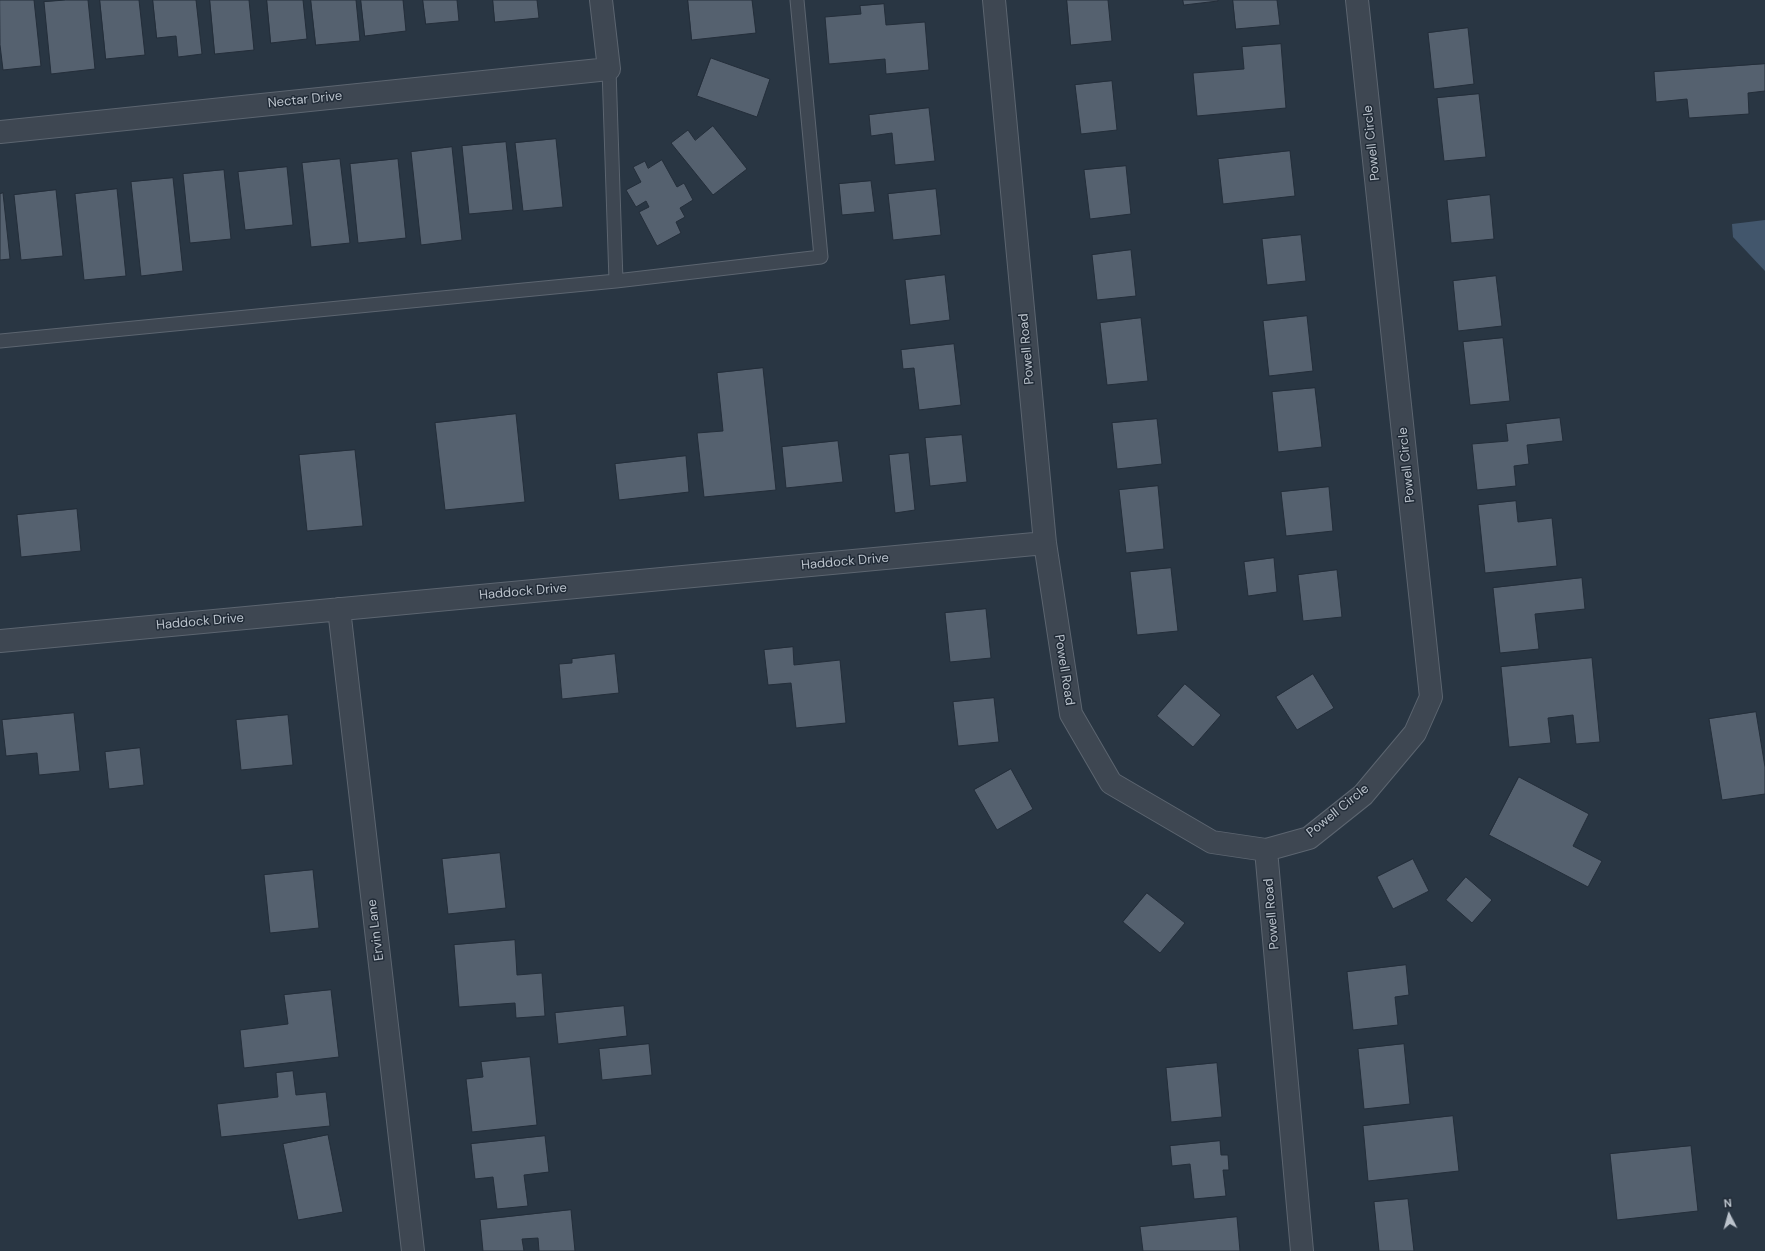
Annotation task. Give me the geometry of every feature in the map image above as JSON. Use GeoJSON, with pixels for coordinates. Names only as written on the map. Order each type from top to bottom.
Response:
{"type":"FeatureCollection","features":[{"type":"Feature","properties":{"kind":"street"},"geometry":{"type":"LineString","coordinates":[[601,0],[609,69]]}},
{"type":"Feature","properties":{"kind":"street","name":"Powell Road"},"geometry":{"type":"LineString","coordinates":[[994,0],[1045,543],[1071,714],[1111,783],[1212,842],[1266,850],[1302,1251]]}},
{"type":"Feature","properties":{"kind":"street","name":"Powell Circle"},"geometry":{"type":"LineString","coordinates":[[1266,850],[1309,838],[1363,795],[1415,733],[1431,697],[1357,0]]}},
{"type":"Feature","properties":{"kind":"street","name":"Nectar Drive"},"geometry":{"type":"LineString","coordinates":[[0,132],[609,69]]}},
{"type":"Feature","properties":{"kind":"street","name":"Haddock Drive"},"geometry":{"type":"LineString","coordinates":[[0,641],[1045,543]]}},
{"type":"Feature","properties":{"kind":"street","name":"Ervin Lane"},"geometry":{"type":"LineString","coordinates":[[338,609],[413,1251]]}},
{"type":"Feature","properties":{"kind":"lane"},"geometry":{"type":"LineString","coordinates":[[0,341],[616,282],[822,257],[797,0]]}},
{"type":"Feature","properties":{"kind":"lane"},"geometry":{"type":"LineString","coordinates":[[609,69],[616,282]]}},
{"type":"Feature","properties":{"kind":"water"},"geometry":{"type":"Polygon","coordinates":[[[1765,220],[1765,271],[1733,237],[1732,224],[1765,220]]]}},
{"type":"Feature","properties":{"kind":"building"},"geometry":{"type":"Polygon","coordinates":[[[0,0],[34,0],[41,66],[3,70],[0,45],[0,0]]]}},
{"type":"Feature","properties":{"kind":"building"},"geometry":{"type":"Polygon","coordinates":[[[88,0],[95,69],[51,74],[44,2],[88,0]]]}},
{"type":"Feature","properties":{"kind":"building"},"geometry":{"type":"Polygon","coordinates":[[[100,0],[139,0],[145,55],[106,59],[100,0]]]}},
{"type":"Feature","properties":{"kind":"building"},"geometry":{"type":"Polygon","coordinates":[[[153,0],[196,0],[202,54],[178,57],[176,36],[157,38],[153,0]]]}},
{"type":"Feature","properties":{"kind":"building"},"geometry":{"type":"Polygon","coordinates":[[[210,0],[249,0],[254,50],[215,54],[210,0]]]}},
{"type":"Feature","properties":{"kind":"building"},"geometry":{"type":"Polygon","coordinates":[[[267,0],[303,0],[307,39],[271,43],[267,0]]]}},
{"type":"Feature","properties":{"kind":"building"},"geometry":{"type":"Polygon","coordinates":[[[311,0],[356,0],[360,41],[316,45],[311,0]]]}},
{"type":"Feature","properties":{"kind":"building"},"geometry":{"type":"Polygon","coordinates":[[[361,0],[403,0],[406,31],[365,36],[361,0]]]}},
{"type":"Feature","properties":{"kind":"building"},"geometry":{"type":"Polygon","coordinates":[[[423,0],[457,0],[459,21],[426,24],[423,0]]]}},
{"type":"Feature","properties":{"kind":"building"},"geometry":{"type":"Polygon","coordinates":[[[493,0],[537,0],[539,18],[495,22],[493,0]]]}},
{"type":"Feature","properties":{"kind":"building"},"geometry":{"type":"Polygon","coordinates":[[[688,0],[752,0],[756,33],[692,40],[688,0]]]}},
{"type":"Feature","properties":{"kind":"building"},"geometry":{"type":"Polygon","coordinates":[[[1067,0],[1108,0],[1112,41],[1071,45],[1067,0]]]}},
{"type":"Feature","properties":{"kind":"building"},"geometry":{"type":"Polygon","coordinates":[[[1183,0],[1218,0],[1218,1],[1184,5],[1183,0]]]}},
{"type":"Feature","properties":{"kind":"building"},"geometry":{"type":"Polygon","coordinates":[[[1233,0],[1277,0],[1280,25],[1236,29],[1233,0]]]}},
{"type":"Feature","properties":{"kind":"building"},"geometry":{"type":"Polygon","coordinates":[[[884,4],[886,25],[925,22],[929,70],[886,74],[885,59],[829,64],[825,17],[861,14],[860,6],[884,4]]]}},
{"type":"Feature","properties":{"kind":"building"},"geometry":{"type":"Polygon","coordinates":[[[1468,28],[1474,84],[1434,89],[1428,33],[1468,28]]]}},
{"type":"Feature","properties":{"kind":"building"},"geometry":{"type":"Polygon","coordinates":[[[1281,44],[1286,108],[1197,116],[1193,73],[1244,69],[1242,47],[1281,44]]]}},
{"type":"Feature","properties":{"kind":"building"},"geometry":{"type":"Polygon","coordinates":[[[711,58],[770,79],[757,117],[697,96],[711,58]]]}},
{"type":"Feature","properties":{"kind":"building"},"geometry":{"type":"Polygon","coordinates":[[[1765,64],[1765,91],[1748,93],[1749,114],[1689,118],[1687,99],[1656,102],[1654,72],[1765,64]]]}},
{"type":"Feature","properties":{"kind":"building"},"geometry":{"type":"Polygon","coordinates":[[[1112,81],[1117,130],[1081,134],[1075,85],[1112,81]]]}},
{"type":"Feature","properties":{"kind":"building"},"geometry":{"type":"Polygon","coordinates":[[[1479,94],[1486,157],[1444,161],[1437,98],[1479,94]]]}},
{"type":"Feature","properties":{"kind":"building"},"geometry":{"type":"Polygon","coordinates":[[[929,108],[935,161],[895,165],[892,133],[871,136],[869,115],[929,108]]]}},
{"type":"Feature","properties":{"kind":"building"},"geometry":{"type":"Polygon","coordinates":[[[713,126],[747,169],[713,195],[671,143],[688,130],[695,140],[713,126]]]}},
{"type":"Feature","properties":{"kind":"building"},"geometry":{"type":"Polygon","coordinates":[[[556,139],[563,207],[523,211],[515,143],[556,139]]]}},
{"type":"Feature","properties":{"kind":"building"},"geometry":{"type":"Polygon","coordinates":[[[506,142],[513,210],[469,214],[462,146],[506,142]]]}},
{"type":"Feature","properties":{"kind":"building"},"geometry":{"type":"Polygon","coordinates":[[[452,147],[462,240],[421,245],[411,152],[452,147]]]}},
{"type":"Feature","properties":{"kind":"building"},"geometry":{"type":"Polygon","coordinates":[[[1290,151],[1295,196],[1223,204],[1218,159],[1290,151]]]}},
{"type":"Feature","properties":{"kind":"building"},"geometry":{"type":"Polygon","coordinates":[[[340,159],[350,243],[311,247],[302,163],[340,159]]]}},
{"type":"Feature","properties":{"kind":"building"},"geometry":{"type":"Polygon","coordinates":[[[398,159],[406,238],[358,243],[350,164],[398,159]]]}},
{"type":"Feature","properties":{"kind":"building"},"geometry":{"type":"Polygon","coordinates":[[[662,160],[677,187],[684,183],[693,200],[680,208],[685,217],[676,222],[681,233],[657,246],[639,212],[649,207],[646,201],[636,207],[626,190],[641,182],[633,167],[645,161],[648,168],[662,160]]]}},
{"type":"Feature","properties":{"kind":"building"},"geometry":{"type":"Polygon","coordinates":[[[1126,166],[1131,214],[1090,219],[1084,170],[1126,166]]]}},
{"type":"Feature","properties":{"kind":"building"},"geometry":{"type":"Polygon","coordinates":[[[287,167],[293,225],[245,230],[238,172],[287,167]]]}},
{"type":"Feature","properties":{"kind":"building"},"geometry":{"type":"Polygon","coordinates":[[[224,170],[231,239],[190,243],[183,174],[224,170]]]}},
{"type":"Feature","properties":{"kind":"building"},"geometry":{"type":"Polygon","coordinates":[[[173,178],[183,271],[141,276],[131,182],[173,178]]]}},
{"type":"Feature","properties":{"kind":"building"},"geometry":{"type":"Polygon","coordinates":[[[871,181],[875,212],[842,215],[839,184],[871,181]]]}},
{"type":"Feature","properties":{"kind":"building"},"geometry":{"type":"Polygon","coordinates":[[[117,189],[126,276],[84,280],[75,194],[117,189]]]}},
{"type":"Feature","properties":{"kind":"building"},"geometry":{"type":"Polygon","coordinates":[[[936,189],[941,235],[893,240],[888,194],[936,189]]]}},
{"type":"Feature","properties":{"kind":"building"},"geometry":{"type":"Polygon","coordinates":[[[56,190],[63,256],[21,260],[14,195],[56,190]]]}},
{"type":"Feature","properties":{"kind":"building"},"geometry":{"type":"Polygon","coordinates":[[[3,193],[10,259],[0,260],[0,194],[3,193]]]}},
{"type":"Feature","properties":{"kind":"building"},"geometry":{"type":"Polygon","coordinates":[[[1490,195],[1494,239],[1451,243],[1447,200],[1490,195]]]}},
{"type":"Feature","properties":{"kind":"building"},"geometry":{"type":"Polygon","coordinates":[[[1301,235],[1306,281],[1267,285],[1262,239],[1301,235]]]}},
{"type":"Feature","properties":{"kind":"building"},"geometry":{"type":"Polygon","coordinates":[[[1131,250],[1136,296],[1097,300],[1092,255],[1131,250]]]}},
{"type":"Feature","properties":{"kind":"building"},"geometry":{"type":"Polygon","coordinates":[[[945,275],[950,320],[910,325],[905,280],[945,275]]]}},
{"type":"Feature","properties":{"kind":"building"},"geometry":{"type":"Polygon","coordinates":[[[1496,276],[1502,326],[1458,331],[1453,281],[1496,276]]]}},
{"type":"Feature","properties":{"kind":"building"},"geometry":{"type":"Polygon","coordinates":[[[1307,316],[1313,371],[1269,376],[1263,321],[1307,316]]]}},
{"type":"Feature","properties":{"kind":"building"},"geometry":{"type":"Polygon","coordinates":[[[1141,318],[1148,381],[1107,385],[1100,323],[1141,318]]]}},
{"type":"Feature","properties":{"kind":"building"},"geometry":{"type":"Polygon","coordinates":[[[1503,338],[1510,401],[1470,405],[1463,342],[1503,338]]]}},
{"type":"Feature","properties":{"kind":"building"},"geometry":{"type":"Polygon","coordinates":[[[954,344],[961,405],[919,410],[914,368],[903,369],[901,350],[954,344]]]}},
{"type":"Feature","properties":{"kind":"building"},"geometry":{"type":"Polygon","coordinates":[[[763,368],[776,490],[704,497],[697,433],[723,431],[717,373],[763,368]]]}},
{"type":"Feature","properties":{"kind":"building"},"geometry":{"type":"Polygon","coordinates":[[[1315,388],[1322,447],[1278,452],[1272,392],[1315,388]]]}},
{"type":"Feature","properties":{"kind":"building"},"geometry":{"type":"Polygon","coordinates":[[[516,414],[525,502],[445,510],[435,423],[516,414]]]}},
{"type":"Feature","properties":{"kind":"building"},"geometry":{"type":"Polygon","coordinates":[[[1560,418],[1563,441],[1527,445],[1529,464],[1514,466],[1516,486],[1477,490],[1472,444],[1508,441],[1506,424],[1560,418]]]}},
{"type":"Feature","properties":{"kind":"building"},"geometry":{"type":"Polygon","coordinates":[[[1157,419],[1162,464],[1117,469],[1112,423],[1157,419]]]}},
{"type":"Feature","properties":{"kind":"building"},"geometry":{"type":"Polygon","coordinates":[[[962,435],[967,482],[930,486],[925,438],[962,435]]]}},
{"type":"Feature","properties":{"kind":"building"},"geometry":{"type":"Polygon","coordinates":[[[838,441],[843,482],[786,488],[782,447],[838,441]]]}},
{"type":"Feature","properties":{"kind":"building"},"geometry":{"type":"Polygon","coordinates":[[[355,450],[363,526],[307,531],[299,455],[355,450]]]}},
{"type":"Feature","properties":{"kind":"building"},"geometry":{"type":"Polygon","coordinates":[[[909,453],[915,510],[895,513],[889,455],[909,453]]]}},
{"type":"Feature","properties":{"kind":"building"},"geometry":{"type":"Polygon","coordinates":[[[686,456],[689,492],[619,500],[615,464],[686,456]]]}},
{"type":"Feature","properties":{"kind":"building"},"geometry":{"type":"Polygon","coordinates":[[[1158,486],[1164,549],[1126,553],[1119,490],[1158,486]]]}},
{"type":"Feature","properties":{"kind":"building"},"geometry":{"type":"Polygon","coordinates":[[[1329,487],[1333,531],[1286,536],[1281,492],[1329,487]]]}},
{"type":"Feature","properties":{"kind":"building"},"geometry":{"type":"Polygon","coordinates":[[[1516,501],[1518,522],[1552,518],[1557,566],[1485,573],[1478,505],[1516,501]]]}},
{"type":"Feature","properties":{"kind":"building"},"geometry":{"type":"Polygon","coordinates":[[[77,509],[81,551],[21,557],[17,515],[77,509]]]}},
{"type":"Feature","properties":{"kind":"building"},"geometry":{"type":"Polygon","coordinates":[[[1274,558],[1277,592],[1248,596],[1244,562],[1274,558]]]}},
{"type":"Feature","properties":{"kind":"building"},"geometry":{"type":"Polygon","coordinates":[[[1171,568],[1178,631],[1137,635],[1130,572],[1171,568]]]}},
{"type":"Feature","properties":{"kind":"building"},"geometry":{"type":"Polygon","coordinates":[[[1337,570],[1342,617],[1303,621],[1298,575],[1337,570]]]}},
{"type":"Feature","properties":{"kind":"building"},"geometry":{"type":"Polygon","coordinates":[[[1582,578],[1585,609],[1535,614],[1539,649],[1500,653],[1493,588],[1582,578]]]}},
{"type":"Feature","properties":{"kind":"building"},"geometry":{"type":"Polygon","coordinates":[[[986,609],[991,658],[950,662],[945,613],[986,609]]]}},
{"type":"Feature","properties":{"kind":"building"},"geometry":{"type":"Polygon","coordinates":[[[793,647],[794,665],[840,660],[846,723],[796,728],[791,683],[768,685],[764,650],[793,647]]]}},
{"type":"Feature","properties":{"kind":"building"},"geometry":{"type":"Polygon","coordinates":[[[615,654],[619,693],[562,699],[559,664],[572,663],[572,659],[615,654]]]}},
{"type":"Feature","properties":{"kind":"building"},"geometry":{"type":"Polygon","coordinates":[[[1592,658],[1600,742],[1576,744],[1573,715],[1548,718],[1551,743],[1509,747],[1501,667],[1592,658]]]}},
{"type":"Feature","properties":{"kind":"building"},"geometry":{"type":"Polygon","coordinates":[[[1313,674],[1334,708],[1297,730],[1276,697],[1313,674]]]}},
{"type":"Feature","properties":{"kind":"building"},"geometry":{"type":"Polygon","coordinates":[[[1185,684],[1221,715],[1193,747],[1157,716],[1185,684]]]}},
{"type":"Feature","properties":{"kind":"building"},"geometry":{"type":"Polygon","coordinates":[[[994,698],[999,742],[958,746],[953,702],[994,698]]]}},
{"type":"Feature","properties":{"kind":"building"},"geometry":{"type":"Polygon","coordinates":[[[1756,712],[1765,767],[1765,794],[1722,800],[1709,719],[1756,712]]]}},
{"type":"Feature","properties":{"kind":"building"},"geometry":{"type":"Polygon","coordinates":[[[74,713],[80,771],[39,775],[37,753],[6,756],[2,720],[74,713]]]}},
{"type":"Feature","properties":{"kind":"building"},"geometry":{"type":"Polygon","coordinates":[[[288,715],[293,765],[241,770],[236,720],[288,715]]]}},
{"type":"Feature","properties":{"kind":"building"},"geometry":{"type":"Polygon","coordinates":[[[140,748],[144,785],[109,789],[105,752],[140,748]]]}},
{"type":"Feature","properties":{"kind":"building"},"geometry":{"type":"Polygon","coordinates":[[[1011,769],[1033,809],[997,830],[974,790],[1011,769]]]}},
{"type":"Feature","properties":{"kind":"building"},"geometry":{"type":"Polygon","coordinates":[[[1519,777],[1589,814],[1573,846],[1602,861],[1588,887],[1489,835],[1519,777]]]}},
{"type":"Feature","properties":{"kind":"building"},"geometry":{"type":"Polygon","coordinates":[[[500,853],[506,908],[448,914],[442,859],[500,853]]]}},
{"type":"Feature","properties":{"kind":"building"},"geometry":{"type":"Polygon","coordinates":[[[1413,859],[1429,891],[1393,909],[1377,877],[1413,859]]]}},
{"type":"Feature","properties":{"kind":"building"},"geometry":{"type":"Polygon","coordinates":[[[313,870],[319,928],[270,933],[264,875],[313,870]]]}},
{"type":"Feature","properties":{"kind":"building"},"geometry":{"type":"Polygon","coordinates":[[[1466,877],[1492,900],[1472,923],[1446,900],[1466,877]]]}},
{"type":"Feature","properties":{"kind":"building"},"geometry":{"type":"Polygon","coordinates":[[[1147,893],[1185,923],[1160,953],[1123,922],[1147,893]]]}},
{"type":"Feature","properties":{"kind":"building"},"geometry":{"type":"Polygon","coordinates":[[[515,940],[517,975],[542,973],[545,1016],[516,1018],[515,1003],[459,1007],[454,945],[515,940]]]}},
{"type":"Feature","properties":{"kind":"building"},"geometry":{"type":"Polygon","coordinates":[[[1406,965],[1409,995],[1395,997],[1398,1025],[1353,1030],[1347,972],[1406,965]]]}},
{"type":"Feature","properties":{"kind":"building"},"geometry":{"type":"Polygon","coordinates":[[[331,990],[339,1057],[244,1068],[240,1030],[288,1024],[284,995],[331,990]]]}},
{"type":"Feature","properties":{"kind":"building"},"geometry":{"type":"Polygon","coordinates":[[[624,1006],[627,1036],[558,1044],[555,1013],[624,1006]]]}},
{"type":"Feature","properties":{"kind":"building"},"geometry":{"type":"Polygon","coordinates":[[[649,1044],[652,1075],[602,1080],[599,1049],[649,1044]]]}},
{"type":"Feature","properties":{"kind":"building"},"geometry":{"type":"Polygon","coordinates":[[[1404,1044],[1410,1104],[1364,1109],[1358,1049],[1404,1044]]]}},
{"type":"Feature","properties":{"kind":"building"},"geometry":{"type":"Polygon","coordinates":[[[530,1057],[537,1125],[472,1132],[466,1079],[483,1077],[481,1062],[530,1057]]]}},
{"type":"Feature","properties":{"kind":"building"},"geometry":{"type":"Polygon","coordinates":[[[1217,1063],[1222,1117],[1171,1122],[1166,1068],[1217,1063]]]}},
{"type":"Feature","properties":{"kind":"building"},"geometry":{"type":"Polygon","coordinates":[[[293,1071],[296,1095],[326,1092],[330,1126],[221,1137],[217,1104],[278,1097],[276,1073],[293,1071]]]}},
{"type":"Feature","properties":{"kind":"building"},"geometry":{"type":"Polygon","coordinates":[[[1453,1116],[1459,1171],[1368,1181],[1363,1126],[1453,1116]]]}},
{"type":"Feature","properties":{"kind":"building"},"geometry":{"type":"Polygon","coordinates":[[[328,1135],[343,1212],[298,1220],[283,1144],[328,1135]]]}},
{"type":"Feature","properties":{"kind":"building"},"geometry":{"type":"Polygon","coordinates":[[[545,1136],[549,1172],[524,1175],[528,1206],[497,1209],[493,1177],[475,1179],[471,1144],[545,1136]]]}},
{"type":"Feature","properties":{"kind":"building"},"geometry":{"type":"Polygon","coordinates":[[[1220,1141],[1221,1155],[1228,1155],[1229,1170],[1223,1170],[1226,1196],[1194,1199],[1190,1164],[1172,1166],[1170,1146],[1220,1141]]]}},
{"type":"Feature","properties":{"kind":"building"},"geometry":{"type":"Polygon","coordinates":[[[1691,1146],[1698,1211],[1617,1220],[1610,1154],[1691,1146]]]}},
{"type":"Feature","properties":{"kind":"building"},"geometry":{"type":"Polygon","coordinates":[[[1408,1199],[1414,1251],[1379,1251],[1374,1202],[1408,1199]]]}},
{"type":"Feature","properties":{"kind":"building"},"geometry":{"type":"Polygon","coordinates":[[[571,1210],[575,1251],[539,1251],[538,1238],[522,1239],[524,1251],[483,1251],[480,1220],[571,1210]]]}},
{"type":"Feature","properties":{"kind":"building"},"geometry":{"type":"Polygon","coordinates":[[[1237,1217],[1240,1251],[1143,1251],[1140,1227],[1237,1217]]]}}]}
